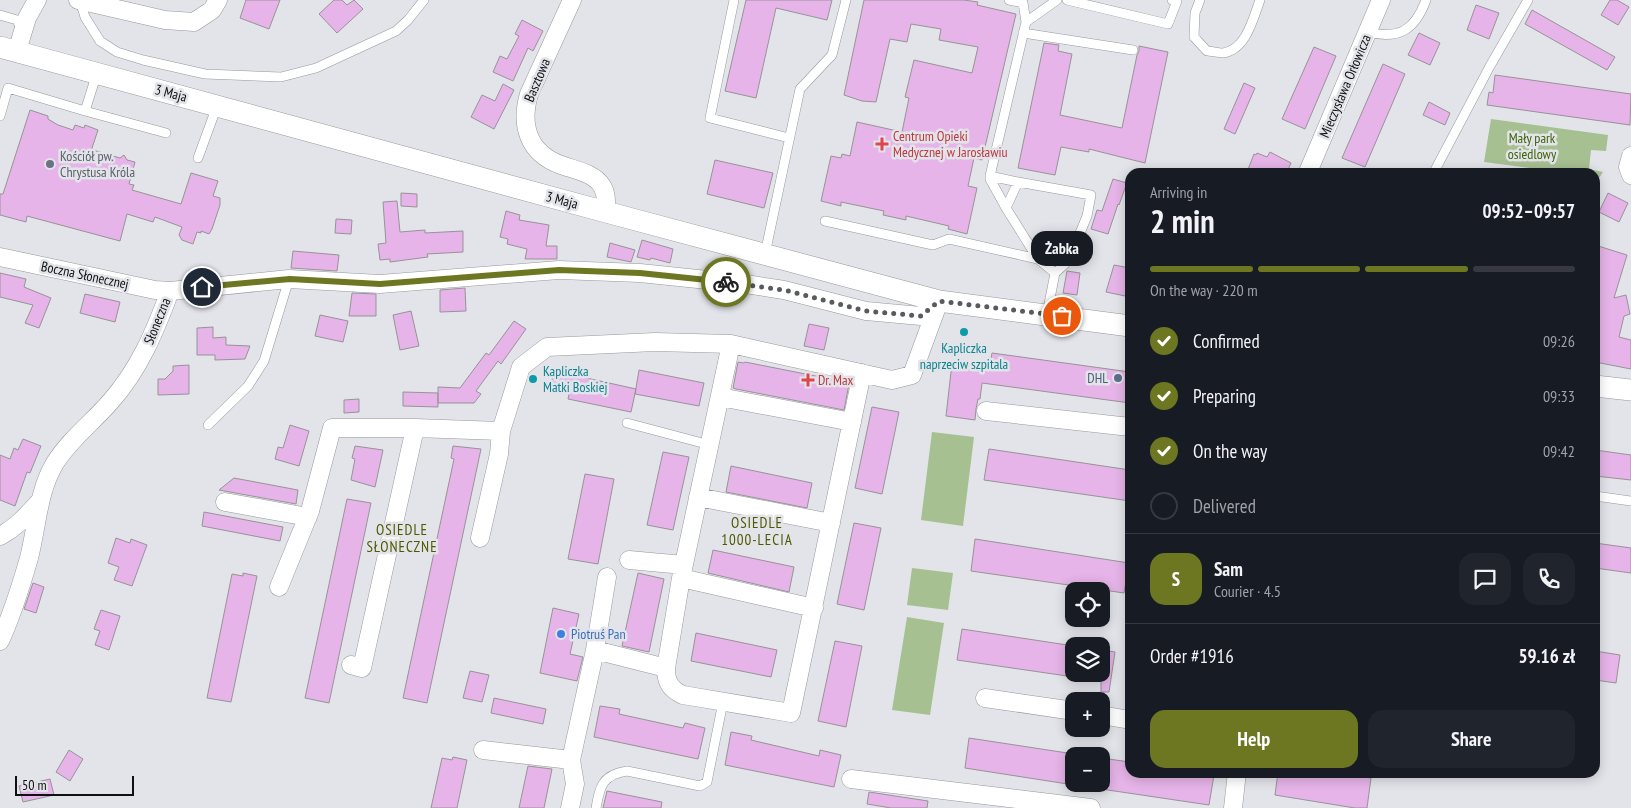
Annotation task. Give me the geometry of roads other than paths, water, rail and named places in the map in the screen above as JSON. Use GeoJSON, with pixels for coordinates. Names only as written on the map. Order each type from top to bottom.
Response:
{"type":"FeatureCollection","features":[{"type":"Feature","properties":{"kind":"street"},"geometry":{"type":"LineString","coordinates":[[13,44],[37,0]]}},
{"type":"Feature","properties":{"kind":"street"},"geometry":{"type":"LineString","coordinates":[[79,0],[165,20],[194,22],[212,10],[218,0]]}},
{"type":"Feature","properties":{"kind":"street","name":"Basztowa"},"geometry":{"type":"LineString","coordinates":[[572,0],[525,107],[526,128],[529,138],[538,151],[547,159],[594,178],[602,186],[606,196],[606,212]]}},
{"type":"Feature","properties":{"kind":"street","name":"Mieczysława Orłowicza"},"geometry":{"type":"LineString","coordinates":[[1310,168],[1382,0]]}},
{"type":"Feature","properties":{"kind":"street","name":"3 Maja"},"geometry":{"type":"LineString","coordinates":[[13,44],[97,73],[939,301],[1125,325]]}},
{"type":"Feature","properties":{"kind":"street"},"geometry":{"type":"LineString","coordinates":[[1631,156],[1628,167],[1631,175]]}},
{"type":"Feature","properties":{"kind":"street","name":"Boczna Słonecznej"},"geometry":{"type":"LineString","coordinates":[[0,257],[155,290],[170,290]]}},
{"type":"Feature","properties":{"kind":"street","name":"Słoneczna"},"geometry":{"type":"LineString","coordinates":[[0,641],[29,558],[46,482],[69,444],[111,401],[138,364],[155,331],[170,290],[290,279],[380,284],[559,270],[631,273],[746,284],[784,290],[866,311],[921,316],[939,301]]}},
{"type":"Feature","properties":{"kind":"street"},"geometry":{"type":"LineString","coordinates":[[480,538],[499,454],[501,431],[521,367],[547,347],[654,342],[731,344],[892,380],[912,375],[939,301]]}},
{"type":"Feature","properties":{"kind":"street"},"geometry":{"type":"LineString","coordinates":[[731,344],[682,572],[666,668],[666,679],[670,686],[683,695],[792,713],[862,374]]}},
{"type":"Feature","properties":{"kind":"street"},"geometry":{"type":"LineString","coordinates":[[1600,386],[1629,388]]}},
{"type":"Feature","properties":{"kind":"street"},"geometry":{"type":"LineString","coordinates":[[720,397],[852,422]]}},
{"type":"Feature","properties":{"kind":"street"},"geometry":{"type":"LineString","coordinates":[[986,411],[1125,426]]}},
{"type":"Feature","properties":{"kind":"street"},"geometry":{"type":"LineString","coordinates":[[279,587],[308,517],[332,428],[501,431]]}},
{"type":"Feature","properties":{"kind":"street"},"geometry":{"type":"LineString","coordinates":[[351,665],[362,668],[415,428]]}},
{"type":"Feature","properties":{"kind":"street"},"geometry":{"type":"LineString","coordinates":[[698,497],[831,524]]}},
{"type":"Feature","properties":{"kind":"street"},"geometry":{"type":"LineString","coordinates":[[0,536],[12,530],[42,499]]}},
{"type":"Feature","properties":{"kind":"street"},"geometry":{"type":"LineString","coordinates":[[225,502],[308,517]]}},
{"type":"Feature","properties":{"kind":"street"},"geometry":{"type":"LineString","coordinates":[[629,560],[682,572],[814,608]]}},
{"type":"Feature","properties":{"kind":"street"},"geometry":{"type":"LineString","coordinates":[[570,808],[575,784],[571,760],[595,650],[607,577]]}},
{"type":"Feature","properties":{"kind":"street"},"geometry":{"type":"LineString","coordinates":[[595,650],[666,668]]}},
{"type":"Feature","properties":{"kind":"street"},"geometry":{"type":"LineString","coordinates":[[985,698],[1065,710]]}},
{"type":"Feature","properties":{"kind":"street"},"geometry":{"type":"LineString","coordinates":[[1110,717],[1125,719]]}},
{"type":"Feature","properties":{"kind":"street"},"geometry":{"type":"LineString","coordinates":[[483,750],[571,760]]}},
{"type":"Feature","properties":{"kind":"street"},"geometry":{"type":"LineString","coordinates":[[1233,808],[1236,778]]}},
{"type":"Feature","properties":{"kind":"street"},"geometry":{"type":"LineString","coordinates":[[851,779],[1022,803],[1091,808]]}},
{"type":"Feature","properties":{"kind":"lane"},"geometry":{"type":"LineString","coordinates":[[79,0],[85,17],[100,41],[118,52],[143,60],[205,74],[281,77],[316,68],[396,31],[408,20],[424,0]]}},
{"type":"Feature","properties":{"kind":"lane"},"geometry":{"type":"LineString","coordinates":[[734,0],[710,118],[789,138]]}},
{"type":"Feature","properties":{"kind":"lane"},"geometry":{"type":"LineString","coordinates":[[765,255],[800,89],[832,55],[846,0]]}},
{"type":"Feature","properties":{"kind":"lane"},"geometry":{"type":"LineString","coordinates":[[1009,0],[1023,3],[1026,22],[990,179],[1038,259],[1055,273]]}},
{"type":"Feature","properties":{"kind":"lane"},"geometry":{"type":"LineString","coordinates":[[1026,22],[1057,0]]}},
{"type":"Feature","properties":{"kind":"lane"},"geometry":{"type":"LineString","coordinates":[[1067,0],[1168,24],[1177,1],[1172,0]]}},
{"type":"Feature","properties":{"kind":"lane"},"geometry":{"type":"LineString","coordinates":[[1200,0],[1195,13],[1194,37],[1207,51],[1222,53],[1237,47],[1249,30],[1260,0]]}},
{"type":"Feature","properties":{"kind":"lane"},"geometry":{"type":"LineString","coordinates":[[1368,32],[1386,36],[1397,34],[1411,26],[1420,15],[1426,0]]}},
{"type":"Feature","properties":{"kind":"lane"},"geometry":{"type":"LineString","coordinates":[[1436,168],[1490,66],[1528,0]]}},
{"type":"Feature","properties":{"kind":"lane"},"geometry":{"type":"LineString","coordinates":[[0,15],[18,20],[13,44]]}},
{"type":"Feature","properties":{"kind":"lane"},"geometry":{"type":"LineString","coordinates":[[1023,33],[1133,50]]}},
{"type":"Feature","properties":{"kind":"lane"},"geometry":{"type":"LineString","coordinates":[[85,111],[97,73]]}},
{"type":"Feature","properties":{"kind":"lane"},"geometry":{"type":"LineString","coordinates":[[0,116],[8,88],[166,133]]}},
{"type":"Feature","properties":{"kind":"lane"},"geometry":{"type":"LineString","coordinates":[[198,158],[217,106]]}},
{"type":"Feature","properties":{"kind":"lane"},"geometry":{"type":"LineString","coordinates":[[990,176],[1091,195],[1087,216],[1071,255],[1055,273],[1047,314]]}},
{"type":"Feature","properties":{"kind":"lane"},"geometry":{"type":"LineString","coordinates":[[1006,208],[1018,182]]}},
{"type":"Feature","properties":{"kind":"lane"},"geometry":{"type":"LineString","coordinates":[[825,221],[933,245],[949,239],[1038,259]]}},
{"type":"Feature","properties":{"kind":"lane"},"geometry":{"type":"LineString","coordinates":[[208,425],[248,386],[264,361],[290,279]]}},
{"type":"Feature","properties":{"kind":"lane"},"geometry":{"type":"LineString","coordinates":[[627,423],[710,445]]}},
{"type":"Feature","properties":{"kind":"lane"},"geometry":{"type":"LineString","coordinates":[[1600,497],[1631,501]]}},
{"type":"Feature","properties":{"kind":"lane"},"geometry":{"type":"LineString","coordinates":[[596,808],[601,785],[616,773],[627,771],[700,786],[707,782],[723,702]]}},
{"type":"Feature","properties":{"kind":"place","name":"Centrum Opieki Medycznej w Jarosławiu"},"geometry":{"type":"Point","coordinates":[882,144]}},
{"type":"Feature","properties":{"kind":"place","name":"Kościół pw. Chrystusa Króla"},"geometry":{"type":"Point","coordinates":[50,164]}},
{"type":"Feature","properties":{"kind":"place","name":"Żabka"},"geometry":{"type":"Point","coordinates":[1062,316]}},
{"type":"Feature","properties":{"kind":"place","name":"Kapliczka naprzeciw szpitala"},"geometry":{"type":"Point","coordinates":[964,332]}},
{"type":"Feature","properties":{"kind":"place","name":"DHL"},"geometry":{"type":"Point","coordinates":[1118,378]}},
{"type":"Feature","properties":{"kind":"place","name":"Kapliczka Matki Boskiej"},"geometry":{"type":"Point","coordinates":[533,379]}},
{"type":"Feature","properties":{"kind":"place","name":"Dr. Max"},"geometry":{"type":"Point","coordinates":[808,380]}},
{"type":"Feature","properties":{"kind":"place","name":"Piotruś Pan"},"geometry":{"type":"Point","coordinates":[561,634]}},
{"type":"Feature","properties":{"kind":"district","name":"OSIEDLE 1000-LECIA"},"geometry":{"type":"Point","coordinates":[757,532]}},
{"type":"Feature","properties":{"kind":"district","name":"OSIEDLE SŁONECZNE"},"geometry":{"type":"Point","coordinates":[402,538]}},
{"type":"Feature","properties":{"kind":"park label","name":"Mały park osiedlowy"},"geometry":{"type":"Point","coordinates":[1532,146]}}]}
